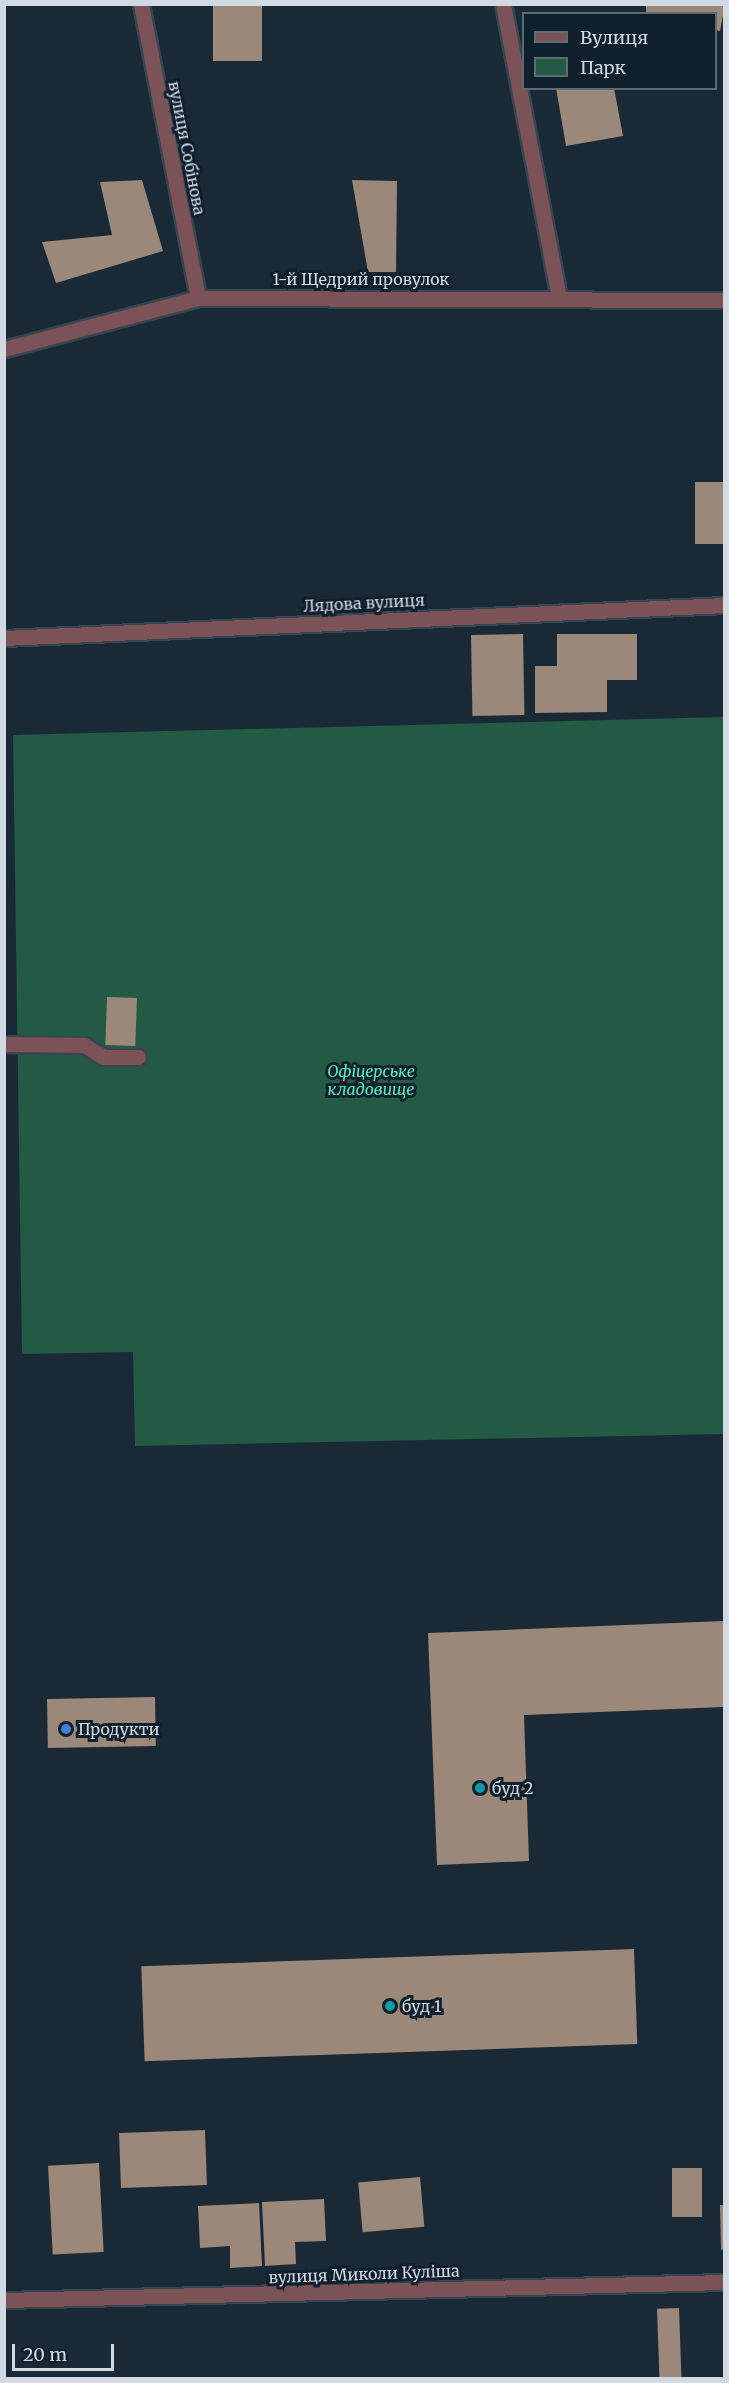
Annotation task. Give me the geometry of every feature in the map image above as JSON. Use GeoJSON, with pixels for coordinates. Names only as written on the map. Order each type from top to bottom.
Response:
{"type":"FeatureCollection","features":[{"type":"Feature","properties":{"kind":"street","name":"вулиця Собінова"},"geometry":{"type":"LineString","coordinates":[[141,4],[198,298]]}},
{"type":"Feature","properties":{"kind":"street"},"geometry":{"type":"LineString","coordinates":[[503,4],[559,297]]}},
{"type":"Feature","properties":{"kind":"street","name":"1-й Щедрий провулок"},"geometry":{"type":"LineString","coordinates":[[4,349],[198,298],[559,297],[724,300]]}},
{"type":"Feature","properties":{"kind":"street","name":"Лядова вулиця"},"geometry":{"type":"LineString","coordinates":[[4,638],[724,605]]}},
{"type":"Feature","properties":{"kind":"street"},"geometry":{"type":"LineString","coordinates":[[4,1044],[84,1045],[103,1057],[138,1057]]}},
{"type":"Feature","properties":{"kind":"street","name":"вулиця Миколи Куліша"},"geometry":{"type":"LineString","coordinates":[[4,2300],[724,2282]]}},
{"type":"Feature","properties":{"kind":"green space","name":"Офіцерське кладовище"},"geometry":{"type":"Polygon","coordinates":[[[724,717],[724,1434],[135,1446],[133,1352],[22,1354],[13,735],[724,717]]]}},
{"type":"Feature","properties":{"kind":"building"},"geometry":{"type":"Polygon","coordinates":[[[213,4],[262,4],[262,61],[213,61],[213,4]]]}},
{"type":"Feature","properties":{"kind":"building"},"geometry":{"type":"Polygon","coordinates":[[[646,5],[724,5],[720,31],[717,30],[717,12],[646,12],[646,5]]]}},
{"type":"Feature","properties":{"kind":"building"},"geometry":{"type":"Polygon","coordinates":[[[556,90],[614,90],[623,136],[566,146],[556,90]]]}},
{"type":"Feature","properties":{"kind":"building"},"geometry":{"type":"Polygon","coordinates":[[[142,180],[163,251],[56,283],[42,242],[112,235],[100,182],[142,180]]]}},
{"type":"Feature","properties":{"kind":"building"},"geometry":{"type":"Polygon","coordinates":[[[352,180],[397,181],[396,272],[368,272],[352,180]]]}},
{"type":"Feature","properties":{"kind":"building"},"geometry":{"type":"Polygon","coordinates":[[[695,482],[724,482],[724,544],[695,544],[695,482]]]}},
{"type":"Feature","properties":{"kind":"building"},"geometry":{"type":"Polygon","coordinates":[[[523,634],[524,715],[472,716],[471,635],[523,634]]]}},
{"type":"Feature","properties":{"kind":"building"},"geometry":{"type":"Polygon","coordinates":[[[557,634],[637,634],[637,680],[607,680],[607,712],[535,713],[535,666],[557,666],[557,634]]]}},
{"type":"Feature","properties":{"kind":"building"},"geometry":{"type":"Polygon","coordinates":[[[107,997],[137,998],[135,1046],[105,1045],[107,997]]]}},
{"type":"Feature","properties":{"kind":"building","name":"буд 2"},"geometry":{"type":"Polygon","coordinates":[[[724,1621],[724,1707],[524,1715],[529,1861],[437,1865],[428,1633],[724,1621]]]}},
{"type":"Feature","properties":{"kind":"building"},"geometry":{"type":"Polygon","coordinates":[[[155,1697],[156,1746],[48,1748],[47,1699],[155,1697]]]}},
{"type":"Feature","properties":{"kind":"building","name":"буд 1"},"geometry":{"type":"Polygon","coordinates":[[[634,1949],[637,2044],[145,2061],[141,1966],[634,1949]]]}},
{"type":"Feature","properties":{"kind":"building"},"geometry":{"type":"Polygon","coordinates":[[[205,2130],[207,2185],[121,2188],[119,2133],[205,2130]]]}},
{"type":"Feature","properties":{"kind":"building"},"geometry":{"type":"Polygon","coordinates":[[[99,2163],[104,2252],[53,2255],[48,2166],[99,2163]]]}},
{"type":"Feature","properties":{"kind":"building"},"geometry":{"type":"Polygon","coordinates":[[[672,2168],[702,2168],[702,2217],[672,2217],[672,2168]]]}},
{"type":"Feature","properties":{"kind":"building"},"geometry":{"type":"Polygon","coordinates":[[[420,2177],[424,2227],[363,2232],[358,2182],[420,2177]]]}},
{"type":"Feature","properties":{"kind":"building"},"geometry":{"type":"Polygon","coordinates":[[[324,2199],[326,2241],[295,2242],[296,2264],[265,2266],[262,2202],[324,2199]]]}},
{"type":"Feature","properties":{"kind":"building"},"geometry":{"type":"Polygon","coordinates":[[[259,2203],[262,2266],[230,2268],[230,2246],[200,2248],[198,2206],[259,2203]]]}},
{"type":"Feature","properties":{"kind":"building"},"geometry":{"type":"Polygon","coordinates":[[[720,2205],[724,2205],[724,2249],[721,2250],[720,2205]]]}},
{"type":"Feature","properties":{"kind":"building"},"geometry":{"type":"Polygon","coordinates":[[[679,2308],[681,2378],[659,2378],[657,2309],[679,2308]]]}},
{"type":"Feature","properties":{"kind":"place","name":"Продукти"},"geometry":{"type":"Point","coordinates":[66,1729]}},
{"type":"Feature","properties":{"kind":"place","name":"буд 2"},"geometry":{"type":"Point","coordinates":[480,1788]}},
{"type":"Feature","properties":{"kind":"place","name":"буд 1"},"geometry":{"type":"Point","coordinates":[390,2006]}}]}
